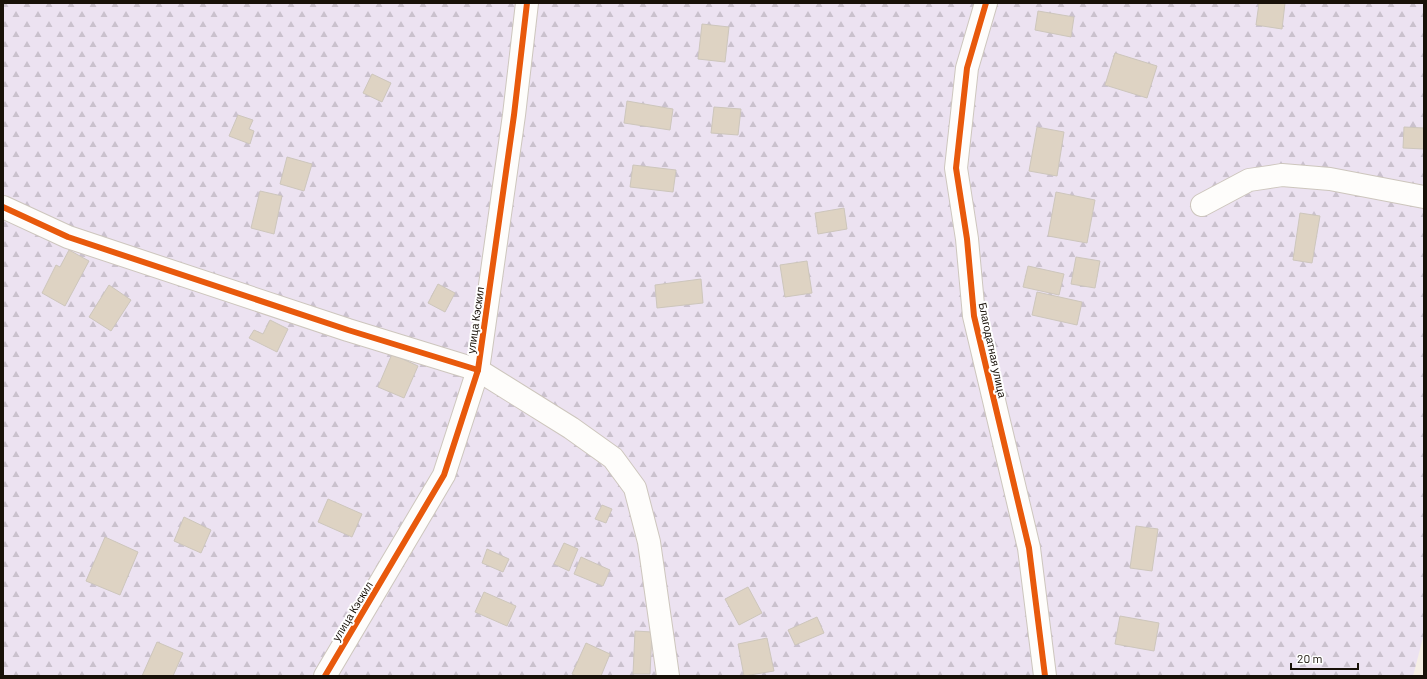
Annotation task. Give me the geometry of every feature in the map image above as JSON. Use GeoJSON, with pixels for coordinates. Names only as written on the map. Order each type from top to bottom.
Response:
{"type":"FeatureCollection","features":[{"type":"Feature","properties":{"kind":"street","name":"улица Кэскил"},"geometry":{"type":"LineString","coordinates":[[325,676],[444,475],[478,370],[514,115],[527,3]]}},
{"type":"Feature","properties":{"kind":"street","name":"Благодатная улица"},"geometry":{"type":"LineString","coordinates":[[986,3],[967,68],[956,168],[967,239],[974,316],[1029,548],[1045,676]]}},
{"type":"Feature","properties":{"kind":"street"},"geometry":{"type":"LineString","coordinates":[[1202,205],[1249,180],[1282,175],[1330,179],[1424,197]]}},
{"type":"Feature","properties":{"kind":"street"},"geometry":{"type":"LineString","coordinates":[[3,207],[68,237],[348,330],[478,370],[571,428],[613,458],[635,488],[649,542],[668,676]]}},
{"type":"Feature","properties":{"kind":"green space"},"geometry":{"type":"Polygon","coordinates":[[[3,3],[1424,3],[1424,634],[1413,676],[3,676],[3,3]]]}},
{"type":"Feature","properties":{"kind":"building"},"geometry":{"type":"Polygon","coordinates":[[[1259,3],[1285,3],[1282,29],[1256,25],[1259,3]]]}},
{"type":"Feature","properties":{"kind":"building"},"geometry":{"type":"Polygon","coordinates":[[[1038,11],[1074,17],[1071,37],[1035,30],[1038,11]]]}},
{"type":"Feature","properties":{"kind":"building"},"geometry":{"type":"Polygon","coordinates":[[[702,24],[729,27],[725,62],[698,59],[702,24]]]}},
{"type":"Feature","properties":{"kind":"building"},"geometry":{"type":"Polygon","coordinates":[[[1115,53],[1157,66],[1147,98],[1105,85],[1115,53]]]}},
{"type":"Feature","properties":{"kind":"building"},"geometry":{"type":"Polygon","coordinates":[[[372,74],[391,83],[382,102],[363,93],[372,74]]]}},
{"type":"Feature","properties":{"kind":"building"},"geometry":{"type":"Polygon","coordinates":[[[627,101],[673,109],[670,130],[624,123],[627,101]]]}},
{"type":"Feature","properties":{"kind":"building"},"geometry":{"type":"Polygon","coordinates":[[[714,107],[741,109],[738,135],[711,133],[714,107]]]}},
{"type":"Feature","properties":{"kind":"building"},"geometry":{"type":"Polygon","coordinates":[[[238,115],[253,120],[249,129],[254,131],[250,144],[229,136],[238,115]]]}},
{"type":"Feature","properties":{"kind":"building"},"geometry":{"type":"Polygon","coordinates":[[[1037,127],[1064,132],[1057,176],[1029,171],[1037,127]]]}},
{"type":"Feature","properties":{"kind":"building"},"geometry":{"type":"Polygon","coordinates":[[[1404,127],[1424,128],[1424,149],[1403,148],[1404,127]]]}},
{"type":"Feature","properties":{"kind":"building"},"geometry":{"type":"Polygon","coordinates":[[[287,157],[312,164],[304,191],[280,184],[287,157]]]}},
{"type":"Feature","properties":{"kind":"building"},"geometry":{"type":"Polygon","coordinates":[[[633,165],[676,170],[673,192],[630,187],[633,165]]]}},
{"type":"Feature","properties":{"kind":"building"},"geometry":{"type":"Polygon","coordinates":[[[260,191],[282,196],[274,234],[251,228],[260,191]]]}},
{"type":"Feature","properties":{"kind":"building"},"geometry":{"type":"Polygon","coordinates":[[[1056,192],[1095,200],[1087,243],[1048,236],[1056,192]]]}},
{"type":"Feature","properties":{"kind":"building"},"geometry":{"type":"Polygon","coordinates":[[[844,208],[847,229],[818,234],[815,213],[844,208]]]}},
{"type":"Feature","properties":{"kind":"building"},"geometry":{"type":"Polygon","coordinates":[[[1300,213],[1320,216],[1312,263],[1293,260],[1300,213]]]}},
{"type":"Feature","properties":{"kind":"building"},"geometry":{"type":"Polygon","coordinates":[[[69,250],[89,261],[65,306],[42,293],[56,265],[60,267],[69,250]]]}},
{"type":"Feature","properties":{"kind":"building"},"geometry":{"type":"Polygon","coordinates":[[[1076,257],[1100,261],[1095,288],[1071,284],[1076,257]]]}},
{"type":"Feature","properties":{"kind":"building"},"geometry":{"type":"Polygon","coordinates":[[[807,261],[812,293],[785,297],[780,265],[807,261]]]}},
{"type":"Feature","properties":{"kind":"building"},"geometry":{"type":"Polygon","coordinates":[[[1028,266],[1064,274],[1059,295],[1023,287],[1028,266]]]}},
{"type":"Feature","properties":{"kind":"building"},"geometry":{"type":"Polygon","coordinates":[[[701,279],[703,303],[657,308],[655,285],[701,279]]]}},
{"type":"Feature","properties":{"kind":"building"},"geometry":{"type":"Polygon","coordinates":[[[438,284],[455,293],[445,312],[428,303],[438,284]]]}},
{"type":"Feature","properties":{"kind":"building"},"geometry":{"type":"Polygon","coordinates":[[[109,285],[131,300],[111,331],[89,317],[109,285]]]}},
{"type":"Feature","properties":{"kind":"building"},"geometry":{"type":"Polygon","coordinates":[[[1037,292],[1082,302],[1077,325],[1032,315],[1037,292]]]}},
{"type":"Feature","properties":{"kind":"building"},"geometry":{"type":"Polygon","coordinates":[[[270,320],[288,329],[277,352],[249,338],[254,330],[263,334],[270,320]]]}},
{"type":"Feature","properties":{"kind":"building"},"geometry":{"type":"Polygon","coordinates":[[[392,354],[418,366],[404,398],[378,387],[392,354]]]}},
{"type":"Feature","properties":{"kind":"building"},"geometry":{"type":"Polygon","coordinates":[[[328,499],[362,514],[352,537],[318,522],[328,499]]]}},
{"type":"Feature","properties":{"kind":"building"},"geometry":{"type":"Polygon","coordinates":[[[602,505],[612,509],[606,523],[595,519],[602,505]]]}},
{"type":"Feature","properties":{"kind":"building"},"geometry":{"type":"Polygon","coordinates":[[[184,517],[211,530],[201,553],[174,541],[184,517]]]}},
{"type":"Feature","properties":{"kind":"building"},"geometry":{"type":"Polygon","coordinates":[[[1136,526],[1158,529],[1152,571],[1130,568],[1136,526]]]}},
{"type":"Feature","properties":{"kind":"building"},"geometry":{"type":"Polygon","coordinates":[[[105,537],[138,552],[120,595],[86,581],[105,537]]]}},
{"type":"Feature","properties":{"kind":"building"},"geometry":{"type":"Polygon","coordinates":[[[564,543],[578,549],[569,571],[554,564],[564,543]]]}},
{"type":"Feature","properties":{"kind":"building"},"geometry":{"type":"Polygon","coordinates":[[[487,549],[509,559],[503,572],[482,563],[487,549]]]}},
{"type":"Feature","properties":{"kind":"building"},"geometry":{"type":"Polygon","coordinates":[[[581,557],[610,570],[603,586],[574,574],[581,557]]]}},
{"type":"Feature","properties":{"kind":"building"},"geometry":{"type":"Polygon","coordinates":[[[748,587],[762,613],[739,625],[725,599],[748,587]]]}},
{"type":"Feature","properties":{"kind":"building"},"geometry":{"type":"Polygon","coordinates":[[[484,592],[516,606],[507,626],[475,612],[484,592]]]}},
{"type":"Feature","properties":{"kind":"building"},"geometry":{"type":"Polygon","coordinates":[[[1120,616],[1159,623],[1154,651],[1115,644],[1120,616]]]}},
{"type":"Feature","properties":{"kind":"building"},"geometry":{"type":"Polygon","coordinates":[[[817,617],[824,633],[795,645],[788,630],[817,617]]]}},
{"type":"Feature","properties":{"kind":"building"},"geometry":{"type":"Polygon","coordinates":[[[635,631],[652,632],[650,674],[633,674],[635,631]]]}},
{"type":"Feature","properties":{"kind":"building"},"geometry":{"type":"Polygon","coordinates":[[[767,638],[774,671],[744,676],[738,644],[767,638]]]}},
{"type":"Feature","properties":{"kind":"building"},"geometry":{"type":"Polygon","coordinates":[[[157,642],[183,653],[173,676],[142,676],[157,642]]]}},
{"type":"Feature","properties":{"kind":"building"},"geometry":{"type":"Polygon","coordinates":[[[586,643],[610,654],[601,676],[576,676],[572,674],[586,643]]]}},
{"type":"Feature","properties":{"kind":"cycle path"},"geometry":{"type":"LineString","coordinates":[[325,676],[444,475],[478,370],[514,115],[527,3]]}},
{"type":"Feature","properties":{"kind":"cycle path"},"geometry":{"type":"LineString","coordinates":[[986,3],[967,68],[956,168],[967,239],[974,316],[1029,548],[1045,676]]}},
{"type":"Feature","properties":{"kind":"cycle path"},"geometry":{"type":"LineString","coordinates":[[3,207],[68,237],[348,330],[478,370]]}}]}
